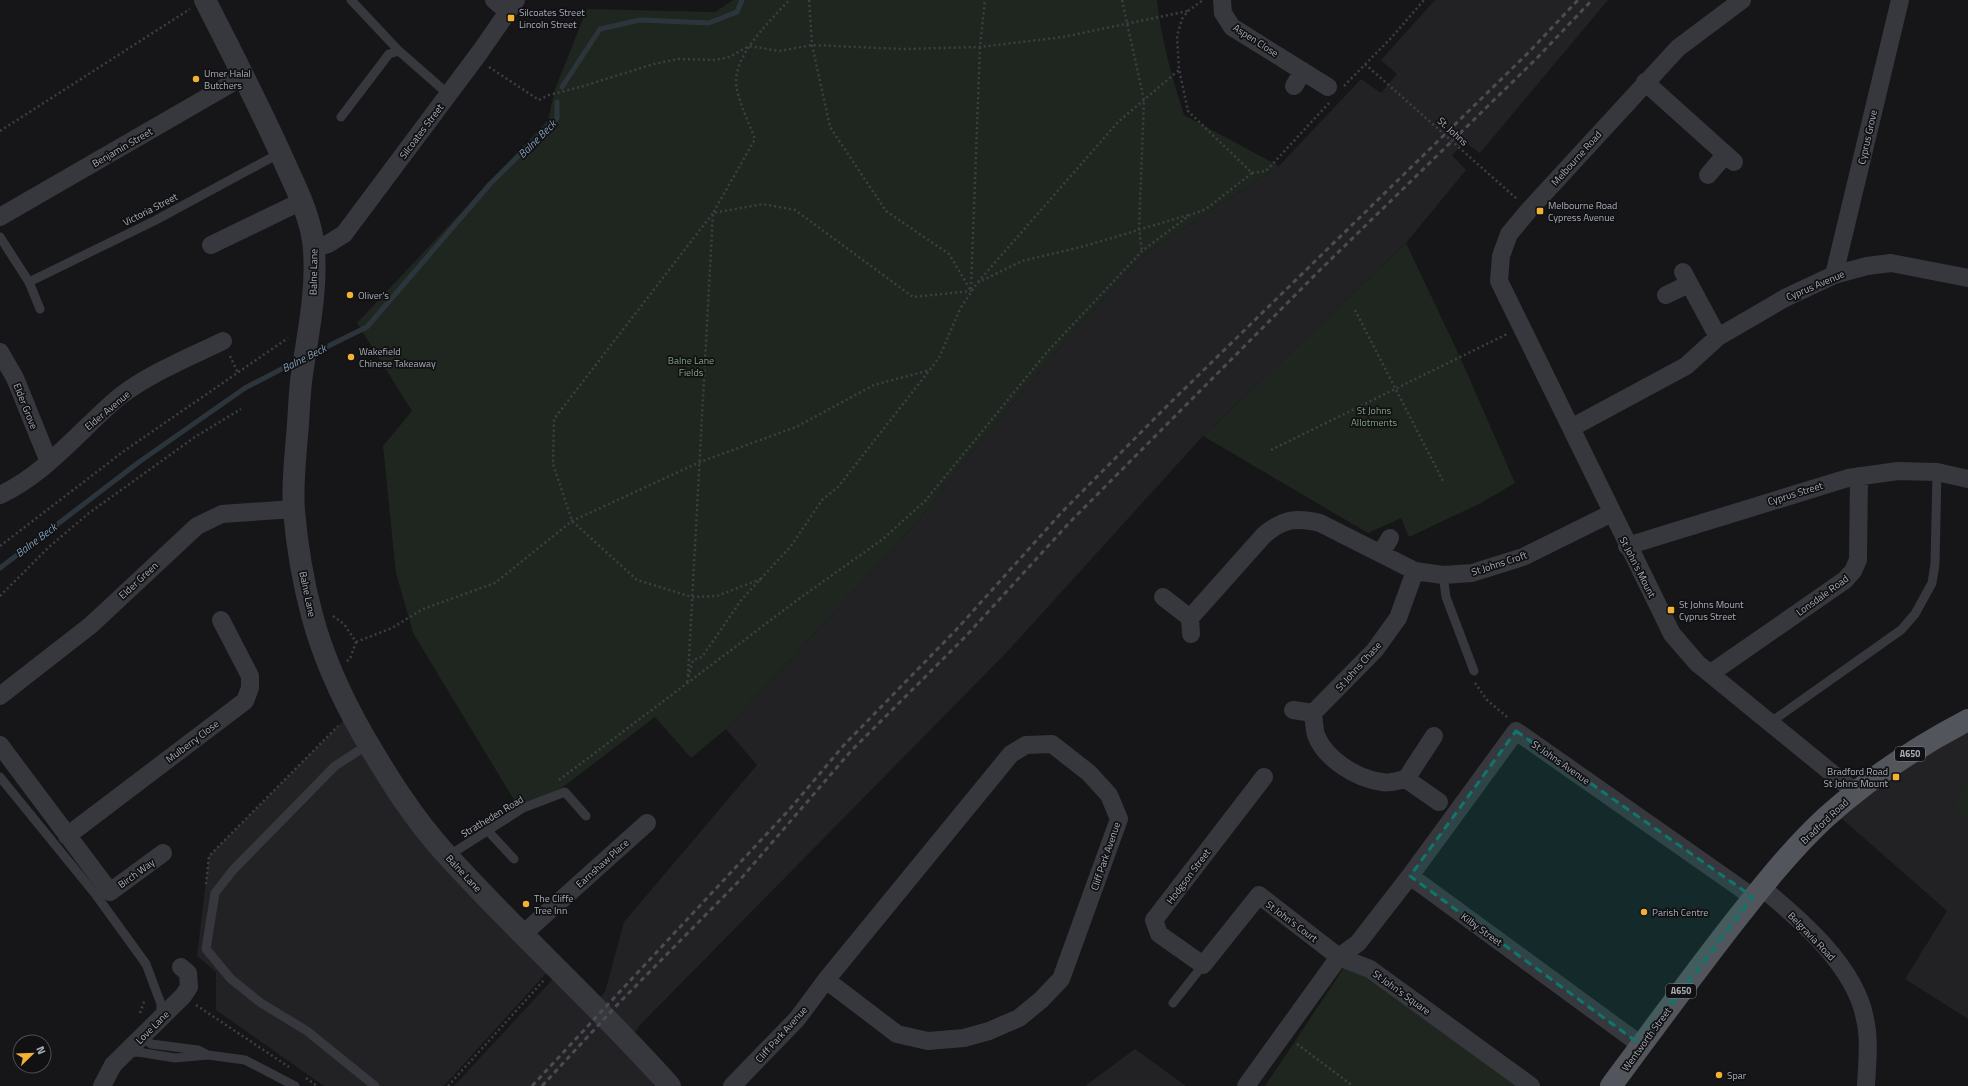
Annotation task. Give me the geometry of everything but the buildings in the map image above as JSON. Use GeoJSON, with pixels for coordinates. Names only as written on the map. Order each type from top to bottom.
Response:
{"type":"FeatureCollection","features":[{"type":"Feature","properties":{"kind":"main road","name":"Bradford Road"},"geometry":{"type":"LineString","coordinates":[[1757,892],[1818,825],[1855,792],[1916,750],[1968,720]]}},
{"type":"Feature","properties":{"kind":"main road","name":"Wentworth Street"},"geometry":{"type":"LineString","coordinates":[[1611,1086],[1757,892]]}},
{"type":"Feature","properties":{"kind":"street"},"geometry":{"type":"LineString","coordinates":[[494,0],[512,6]]}},
{"type":"Feature","properties":{"kind":"street","name":"Aspen Close"},"geometry":{"type":"LineString","coordinates":[[1222,0],[1223,13],[1232,27],[1299,78],[1335,91]]}},
{"type":"Feature","properties":{"kind":"street","name":"Melbourne Road"},"geometry":{"type":"LineString","coordinates":[[1499,281],[1501,256],[1509,234],[1529,210],[1645,82],[1678,48],[1742,0]]}},
{"type":"Feature","properties":{"kind":"street","name":"Cyprus Grove"},"geometry":{"type":"LineString","coordinates":[[1834,275],[1900,0]]}},
{"type":"Feature","properties":{"kind":"street","name":"Balne Lane"},"geometry":{"type":"LineString","coordinates":[[198,4],[244,76],[281,152],[308,215],[314,248],[314,287],[311,321],[302,377],[295,465],[294,509],[301,559],[312,616],[331,670],[351,713],[369,744],[409,807],[448,856],[522,935],[628,1039],[670,1086]]}},
{"type":"Feature","properties":{"kind":"street","name":"Silcoates Street"},"geometry":{"type":"LineString","coordinates":[[314,248],[328,244],[344,234],[512,6]]}},
{"type":"Feature","properties":{"kind":"street","name":"Benjamin Street"},"geometry":{"type":"LineString","coordinates":[[0,217],[244,76]]}},
{"type":"Feature","properties":{"kind":"street"},"geometry":{"type":"LineString","coordinates":[[1645,82],[1730,159],[1708,175]]}},
{"type":"Feature","properties":{"kind":"street"},"geometry":{"type":"LineString","coordinates":[[211,245],[302,201]]}},
{"type":"Feature","properties":{"kind":"street","name":"Cyprus Avenue"},"geometry":{"type":"LineString","coordinates":[[1571,428],[1686,366],[1718,337],[1785,298],[1834,275],[1867,266],[1891,264],[1968,278]]}},
{"type":"Feature","properties":{"kind":"street"},"geometry":{"type":"LineString","coordinates":[[1666,296],[1686,278],[1718,337]]}},
{"type":"Feature","properties":{"kind":"street","name":"St John's Mount"},"geometry":{"type":"LineString","coordinates":[[1499,281],[1672,634],[1686,652],[1855,792]]}},
{"type":"Feature","properties":{"kind":"street","name":"Elder Avenue"},"geometry":{"type":"LineString","coordinates":[[0,494],[33,477],[120,396],[152,376],[223,341]]}},
{"type":"Feature","properties":{"kind":"street","name":"Elder Grove"},"geometry":{"type":"LineString","coordinates":[[0,352],[15,378],[49,462]]}},
{"type":"Feature","properties":{"kind":"street","name":"Cyprus Street"},"geometry":{"type":"LineString","coordinates":[[1628,546],[1838,480],[1898,471],[1937,472],[1968,479]]}},
{"type":"Feature","properties":{"kind":"street","name":"Lonsdale Road"},"geometry":{"type":"LineString","coordinates":[[1711,673],[1845,580],[1853,571],[1858,560],[1859,476]]}},
{"type":"Feature","properties":{"kind":"street","name":"Elder Green"},"geometry":{"type":"LineString","coordinates":[[0,696],[90,625],[197,526],[222,514],[294,509]]}},
{"type":"Feature","properties":{"kind":"street","name":"St Johns Croft"},"geometry":{"type":"LineString","coordinates":[[1163,597],[1190,626],[1264,535],[1277,524],[1290,520],[1306,520],[1344,534],[1386,545],[1415,571],[1443,575],[1472,573],[1522,557],[1612,513]]}},
{"type":"Feature","properties":{"kind":"street","name":"St Johns Chase"},"geometry":{"type":"LineString","coordinates":[[1313,713],[1375,650],[1398,618],[1415,571]]}},
{"type":"Feature","properties":{"kind":"street","name":"Mulberry Close"},"geometry":{"type":"LineString","coordinates":[[67,836],[245,701],[250,688],[250,676],[221,620]]}},
{"type":"Feature","properties":{"kind":"street"},"geometry":{"type":"LineString","coordinates":[[1293,710],[1313,713],[1316,734],[1325,751],[1342,765],[1366,778],[1383,783],[1406,779],[1439,802]]}},
{"type":"Feature","properties":{"kind":"street"},"geometry":{"type":"LineString","coordinates":[[1246,1086],[1339,957],[1358,943],[1410,876],[1516,731]]}},
{"type":"Feature","properties":{"kind":"street","name":"St Johns Avenue"},"geometry":{"type":"LineString","coordinates":[[1516,731],[1757,892]]}},
{"type":"Feature","properties":{"kind":"street"},"geometry":{"type":"LineString","coordinates":[[1406,779],[1434,736]]}},
{"type":"Feature","properties":{"kind":"street","name":"Cliff Park Avenue"},"geometry":{"type":"LineString","coordinates":[[732,1086],[797,1019],[826,980],[1012,754],[1026,745],[1052,744],[1089,773],[1109,795],[1119,819],[1061,979],[1041,1000],[1018,1018],[989,1031],[964,1038],[928,1041],[897,1034],[826,980]]}},
{"type":"Feature","properties":{"kind":"street"},"geometry":{"type":"LineString","coordinates":[[0,745],[67,836]]}},
{"type":"Feature","properties":{"kind":"street","name":"Hodgson Street"},"geometry":{"type":"LineString","coordinates":[[1203,965],[1159,934],[1154,920],[1264,777]]}},
{"type":"Feature","properties":{"kind":"street","name":"Earnshaw Place"},"geometry":{"type":"LineString","coordinates":[[522,935],[647,823]]}},
{"type":"Feature","properties":{"kind":"street","name":"Birch Way"},"geometry":{"type":"LineString","coordinates":[[67,836],[110,892],[163,853]]}},
{"type":"Feature","properties":{"kind":"street","name":"Kilby Street"},"geometry":{"type":"LineString","coordinates":[[1410,876],[1641,1045]]}},
{"type":"Feature","properties":{"kind":"street","name":"Belgravia Road"},"geometry":{"type":"LineString","coordinates":[[1757,892],[1814,935],[1837,962],[1855,987],[1866,1019],[1866,1086]]}},
{"type":"Feature","properties":{"kind":"street","name":"St John's Court"},"geometry":{"type":"LineString","coordinates":[[1203,965],[1259,895],[1339,957]]}},
{"type":"Feature","properties":{"kind":"street","name":"St John's Square"},"geometry":{"type":"LineString","coordinates":[[1339,957],[1370,969],[1531,1086]]}},
{"type":"Feature","properties":{"kind":"street","name":"Love Lane"},"geometry":{"type":"LineString","coordinates":[[102,1086],[113,1065],[183,996],[189,987],[188,972],[182,967]]}},
{"type":"Feature","properties":{"kind":"lane"},"geometry":{"type":"LineString","coordinates":[[351,0],[399,51],[448,94]]}},
{"type":"Feature","properties":{"kind":"lane"},"geometry":{"type":"LineString","coordinates":[[341,117],[389,54],[399,51]]}},
{"type":"Feature","properties":{"kind":"lane","name":"Victoria Street"},"geometry":{"type":"LineString","coordinates":[[29,282],[156,220],[281,152]]}},
{"type":"Feature","properties":{"kind":"lane"},"geometry":{"type":"LineString","coordinates":[[0,237],[29,282],[40,309]]}},
{"type":"Feature","properties":{"kind":"lane"},"geometry":{"type":"LineString","coordinates":[[1771,722],[1901,630],[1915,614],[1932,583],[1935,564],[1937,472]]}},
{"type":"Feature","properties":{"kind":"lane"},"geometry":{"type":"LineString","coordinates":[[1443,575],[1446,597],[1474,671]]}},
{"type":"Feature","properties":{"kind":"lane"},"geometry":{"type":"LineString","coordinates":[[369,744],[335,766],[233,870],[215,893],[206,949],[231,979],[262,1003],[307,1031],[375,1086]]}},
{"type":"Feature","properties":{"kind":"lane"},"geometry":{"type":"LineString","coordinates":[[0,777],[96,895],[146,964],[161,1004],[161,1018]]}},
{"type":"Feature","properties":{"kind":"lane","name":"Stratheden Road"},"geometry":{"type":"LineString","coordinates":[[448,856],[523,808],[565,792],[586,816]]}},
{"type":"Feature","properties":{"kind":"lane"},"geometry":{"type":"LineString","coordinates":[[487,830],[514,859]]}},
{"type":"Feature","properties":{"kind":"lane"},"geometry":{"type":"LineString","coordinates":[[1174,1003],[1203,965]]}},
{"type":"Feature","properties":{"kind":"lane"},"geometry":{"type":"LineString","coordinates":[[142,1037],[151,1044],[198,1050],[208,1056]]}},
{"type":"Feature","properties":{"kind":"lane"},"geometry":{"type":"LineString","coordinates":[[125,1053],[138,1052],[180,1058],[208,1056],[245,1060],[295,1086]]}},
{"type":"Feature","properties":{"kind":"path"},"geometry":{"type":"LineString","coordinates":[[761,579],[717,596],[692,598],[638,580],[572,521],[553,464],[554,419],[714,213],[754,140],[736,90],[736,79],[739,63],[750,46],[789,0]]}},
{"type":"Feature","properties":{"kind":"path"},"geometry":{"type":"LineString","coordinates":[[810,0],[812,45],[830,127],[886,211],[949,254],[971,291]]}},
{"type":"Feature","properties":{"kind":"path"},"geometry":{"type":"LineString","coordinates":[[971,291],[980,47],[985,0]]}},
{"type":"Feature","properties":{"kind":"path"},"geometry":{"type":"LineString","coordinates":[[1122,0],[1144,100],[1139,229],[1142,251]]}},
{"type":"Feature","properties":{"kind":"path"},"geometry":{"type":"LineString","coordinates":[[1203,0],[1182,19],[1177,36],[1180,69],[1188,111],[1252,173]]}},
{"type":"Feature","properties":{"kind":"path"},"geometry":{"type":"LineString","coordinates":[[977,283],[1022,261],[1084,246],[1206,209],[1252,173],[1266,171],[1335,91],[1392,38],[1424,0]]}},
{"type":"Feature","properties":{"kind":"path"},"geometry":{"type":"LineString","coordinates":[[0,131],[198,4]]}},
{"type":"Feature","properties":{"kind":"path"},"geometry":{"type":"LineString","coordinates":[[475,58],[539,100],[549,95],[580,88],[654,64],[678,59],[715,60],[729,57],[750,46],[779,51],[812,45],[902,49],[980,47],[1063,37],[1188,12]]}},
{"type":"Feature","properties":{"kind":"path","name":"St. Johns"},"geometry":{"type":"LineString","coordinates":[[1365,64],[1529,210]]}},
{"type":"Feature","properties":{"kind":"path"},"geometry":{"type":"LineString","coordinates":[[687,683],[693,660],[702,657],[742,599],[791,546],[822,500],[838,487],[939,358],[960,309],[977,283],[1118,122],[1180,69]]}},
{"type":"Feature","properties":{"kind":"path"},"geometry":{"type":"LineString","coordinates":[[714,213],[763,204],[795,210],[913,297],[971,291]]}},
{"type":"Feature","properties":{"kind":"path"},"geometry":{"type":"LineString","coordinates":[[687,683],[714,213]]}},
{"type":"Feature","properties":{"kind":"path"},"geometry":{"type":"LineString","coordinates":[[554,784],[800,598],[883,539],[925,501],[1047,352],[1142,251],[1190,215]]}},
{"type":"Feature","properties":{"kind":"path"},"geometry":{"type":"LineString","coordinates":[[1355,310],[1444,483]]}},
{"type":"Feature","properties":{"kind":"path"},"geometry":{"type":"LineString","coordinates":[[0,546],[124,451],[311,321]]}},
{"type":"Feature","properties":{"kind":"path"},"geometry":{"type":"LineString","coordinates":[[1271,450],[1521,327]]}},
{"type":"Feature","properties":{"kind":"path"},"geometry":{"type":"LineString","coordinates":[[356,642],[392,628],[423,609],[495,583],[572,521],[700,462],[796,427],[874,385],[930,370]]}},
{"type":"Feature","properties":{"kind":"path"},"geometry":{"type":"LineString","coordinates":[[0,596],[49,547],[89,513],[195,437],[241,409]]}},
{"type":"Feature","properties":{"kind":"path"},"geometry":{"type":"LineString","coordinates":[[1474,671],[1472,678],[1487,700],[1516,724],[1516,731]]}},
{"type":"Feature","properties":{"kind":"path"},"geometry":{"type":"LineString","coordinates":[[206,887],[209,856],[351,713]]}},
{"type":"Feature","properties":{"kind":"path"},"geometry":{"type":"LineString","coordinates":[[448,1086],[555,968]]}},
{"type":"Feature","properties":{"kind":"path"},"geometry":{"type":"LineString","coordinates":[[139,1016],[152,980]]}},
{"type":"Feature","properties":{"kind":"path"},"geometry":{"type":"LineString","coordinates":[[183,996],[292,1069]]}},
{"type":"Feature","properties":{"kind":"path"},"geometry":{"type":"LineString","coordinates":[[1284,1034],[1353,1086]]}},
{"type":"Feature","properties":{"kind":"path"},"geometry":{"type":"LineString","coordinates":[[304,1077],[317,1086]]}},
{"type":"Feature","properties":{"kind":"highlighted area"},"geometry":{"type":"Polygon","coordinates":[[[1516,731],[1753,897],[1641,1045],[1410,876],[1516,731]]]}},
{"type":"Feature","properties":{"kind":"shaded area"},"geometry":{"type":"Polygon","coordinates":[[[1435,0],[1608,0],[1480,153],[1465,142],[1452,155],[1466,170],[1406,243],[1203,436],[1005,654],[639,1026],[624,1049],[653,1079],[654,1086],[454,1086],[554,978],[586,1012],[605,992],[624,922],[757,765],[726,729],[919,520],[959,467],[1077,327],[1146,253],[1279,166],[1361,79],[1381,93],[1397,74],[1381,60],[1435,0]]]}},
{"type":"Feature","properties":{"kind":"shaded area"},"geometry":{"type":"Polygon","coordinates":[[[351,713],[373,752],[548,971],[444,1086],[324,1086],[216,1010],[216,972],[197,956],[209,856],[351,713]]]}},
{"type":"Feature","properties":{"kind":"shaded area"},"geometry":{"type":"Polygon","coordinates":[[[1968,731],[1968,1019],[1905,979],[1947,911],[1839,816],[1918,761],[1968,731]]]}},
{"type":"Feature","properties":{"kind":"shaded area"},"geometry":{"type":"Polygon","coordinates":[[[1135,1049],[1186,1086],[1085,1086],[1135,1049]]]}},
{"type":"Feature","properties":{"kind":"green space","name":"Balne Lane Fields"},"geometry":{"type":"Polygon","coordinates":[[[733,0],[1157,0],[1161,29],[1175,86],[1184,115],[1279,166],[1146,253],[1077,327],[959,467],[919,520],[726,729],[691,758],[655,717],[563,787],[522,813],[413,633],[396,573],[383,446],[412,411],[357,323],[548,120],[555,89],[587,9],[715,12],[733,0]]]}},
{"type":"Feature","properties":{"kind":"green space","name":"St Johns Allotments"},"geometry":{"type":"Polygon","coordinates":[[[1406,243],[1460,357],[1515,483],[1481,503],[1409,537],[1401,518],[1368,533],[1203,436],[1406,243]]]}},
{"type":"Feature","properties":{"kind":"green space"},"geometry":{"type":"Polygon","coordinates":[[[1968,781],[1968,819],[1952,810],[1968,781]]]}},
{"type":"Feature","properties":{"kind":"green space"},"geometry":{"type":"Polygon","coordinates":[[[1352,968],[1362,972],[1520,1086],[1265,1086],[1343,969],[1352,968]]]}},
{"type":"Feature","properties":{"kind":"waterway","name":"Balne Beck"},"geometry":{"type":"LineString","coordinates":[[562,87],[600,29],[640,20],[709,23],[737,12],[742,0]]}},
{"type":"Feature","properties":{"kind":"waterway","name":"Balne Beck"},"geometry":{"type":"LineString","coordinates":[[312,354],[367,327],[490,184],[557,118],[557,102]]}},
{"type":"Feature","properties":{"kind":"waterway","name":"Balne Beck"},"geometry":{"type":"LineString","coordinates":[[0,568],[139,462],[245,388],[297,361]]}},
{"type":"Feature","properties":{"kind":"railway"},"geometry":{"type":"LineString","coordinates":[[532,1086],[789,810],[844,745],[956,630],[1062,512],[1169,404],[1529,52],[1578,0]]}},
{"type":"Feature","properties":{"kind":"railway"},"geometry":{"type":"LineString","coordinates":[[542,1086],[617,1005],[738,882],[851,751],[966,636],[1070,522],[1319,271],[1537,58],[1592,0]]}},
{"type":"Feature","properties":{"kind":"place","name":"Silcoates Street Lincoln Street"},"geometry":{"type":"Point","coordinates":[511,18]}},
{"type":"Feature","properties":{"kind":"place","name":"Umer Halal Butchers"},"geometry":{"type":"Point","coordinates":[196,79]}},
{"type":"Feature","properties":{"kind":"place","name":"Melbourne Road Cypress Avenue"},"geometry":{"type":"Point","coordinates":[1540,211]}},
{"type":"Feature","properties":{"kind":"place","name":"Oliver's"},"geometry":{"type":"Point","coordinates":[350,295]}},
{"type":"Feature","properties":{"kind":"place","name":"Wakefield Chinese Takeaway"},"geometry":{"type":"Point","coordinates":[351,357]}},
{"type":"Feature","properties":{"kind":"place","name":"St Johns Mount Cyprus Street"},"geometry":{"type":"Point","coordinates":[1671,610]}},
{"type":"Feature","properties":{"kind":"place","name":"Bradford Road St Johns Mount"},"geometry":{"type":"Point","coordinates":[1896,777]}},
{"type":"Feature","properties":{"kind":"place","name":"The Cliffe Tree Inn"},"geometry":{"type":"Point","coordinates":[526,904]}},
{"type":"Feature","properties":{"kind":"place","name":"Parish Centre"},"geometry":{"type":"Point","coordinates":[1644,912]}},
{"type":"Feature","properties":{"kind":"place","name":"Spar"},"geometry":{"type":"Point","coordinates":[1719,1075]}}]}
